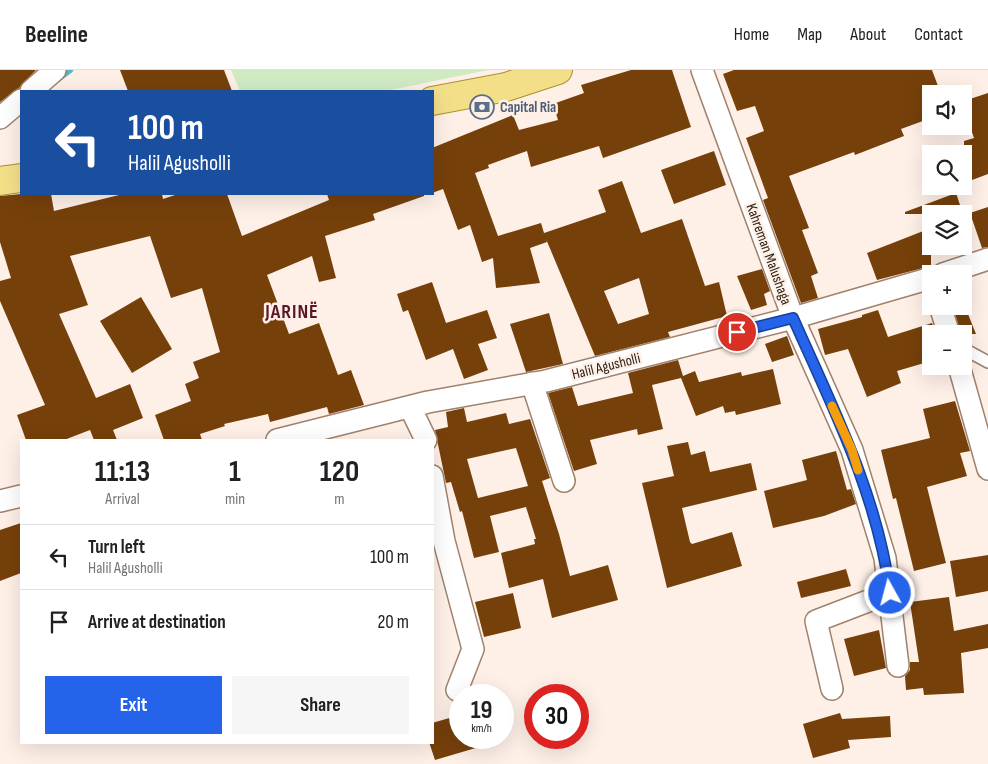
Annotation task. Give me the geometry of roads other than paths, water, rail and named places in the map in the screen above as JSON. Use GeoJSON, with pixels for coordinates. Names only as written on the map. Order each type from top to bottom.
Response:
{"type":"FeatureCollection","features":[{"type":"Feature","properties":{"kind":"main road"},"geometry":{"type":"LineString","coordinates":[[434,101],[506,87],[558,70]]}},
{"type":"Feature","properties":{"kind":"main road"},"geometry":{"type":"LineString","coordinates":[[0,181],[20,178]]}},
{"type":"Feature","properties":{"kind":"street"},"geometry":{"type":"LineString","coordinates":[[32,90],[55,70]]}},
{"type":"Feature","properties":{"kind":"street","name":"Kahreman Malushaga"},"geometry":{"type":"LineString","coordinates":[[702,70],[793,318],[852,450],[886,558],[898,666]]}},
{"type":"Feature","properties":{"kind":"street"},"geometry":{"type":"LineString","coordinates":[[0,118],[20,101]]}},
{"type":"Feature","properties":{"kind":"street"},"geometry":{"type":"LineString","coordinates":[[970,265],[988,259]]}},
{"type":"Feature","properties":{"kind":"street","name":"Halil Agusholli"},"geometry":{"type":"LineString","coordinates":[[281,439],[410,407],[532,383],[793,318],[922,281]]}},
{"type":"Feature","properties":{"kind":"street"},"geometry":{"type":"LineString","coordinates":[[962,375],[988,469]]}},
{"type":"Feature","properties":{"kind":"street"},"geometry":{"type":"LineString","coordinates":[[532,383],[564,482]]}},
{"type":"Feature","properties":{"kind":"street"},"geometry":{"type":"LineString","coordinates":[[410,407],[426,439]]}},
{"type":"Feature","properties":{"kind":"street"},"geometry":{"type":"LineString","coordinates":[[434,487],[444,541],[473,649],[459,684]]}},
{"type":"Feature","properties":{"kind":"street"},"geometry":{"type":"LineString","coordinates":[[832,689],[816,621],[890,593]]}},
{"type":"Feature","properties":{"kind":"lane"},"geometry":{"type":"LineString","coordinates":[[972,353],[988,362]]}},
{"type":"Feature","properties":{"kind":"waterway"},"geometry":{"type":"LineString","coordinates":[[58,79],[70,70]]}},
{"type":"Feature","properties":{"kind":"place","name":"Capital Ria"},"geometry":{"type":"Point","coordinates":[482,107]}},
{"type":"Feature","properties":{"kind":"district","name":"JARINË"},"geometry":{"type":"Point","coordinates":[292,311]}}]}
